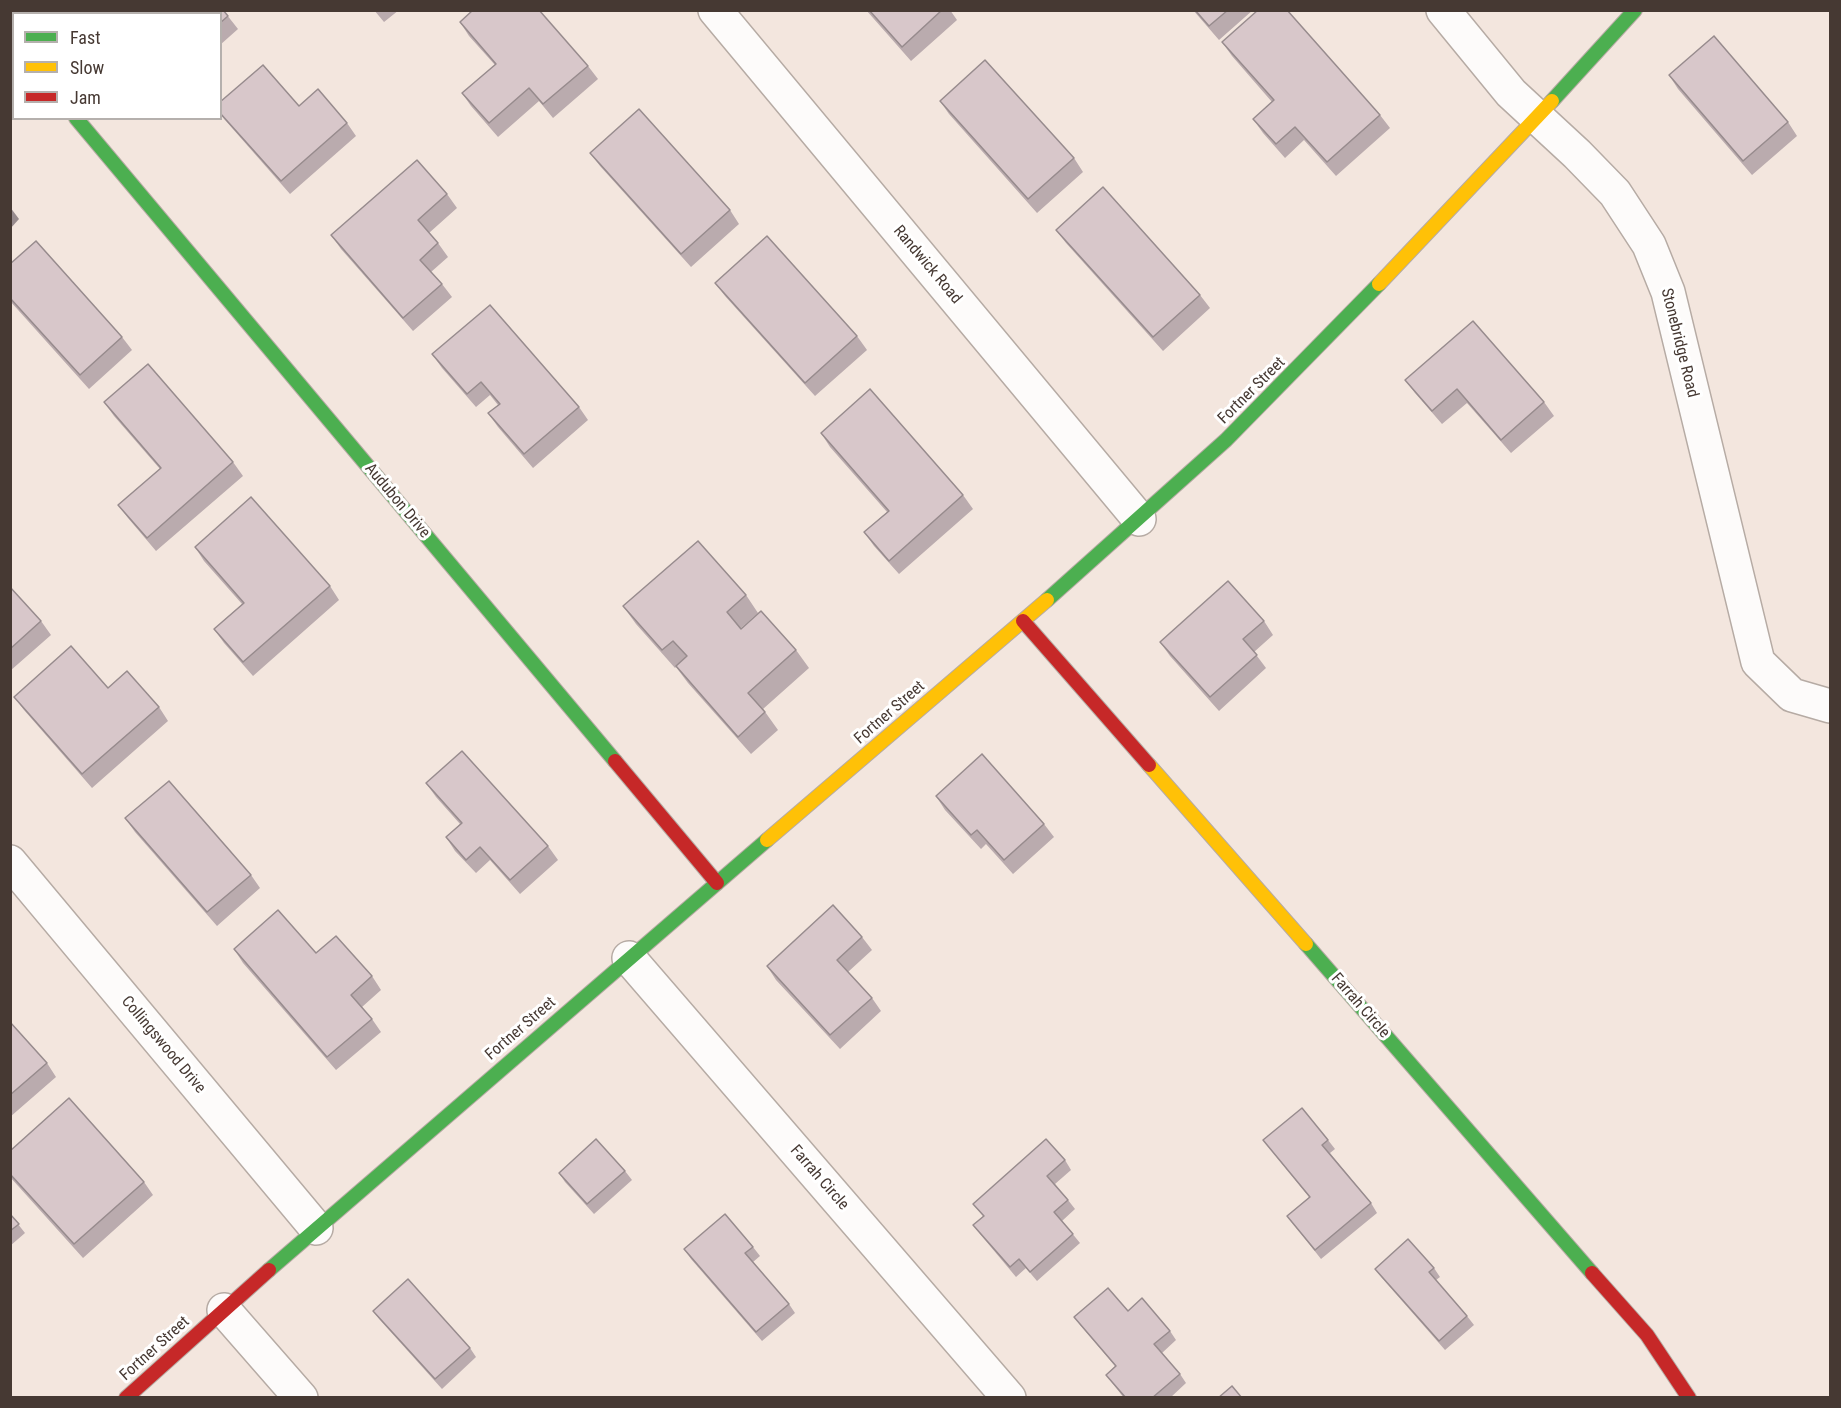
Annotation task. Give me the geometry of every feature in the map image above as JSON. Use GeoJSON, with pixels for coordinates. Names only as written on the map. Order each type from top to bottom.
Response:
{"type":"FeatureCollection","features":[{"type":"Feature","properties":{"kind":"street","name":"Randwick Road"},"geometry":{"type":"LineString","coordinates":[[715,10],[1138,519]]}},
{"type":"Feature","properties":{"kind":"street","name":"Stonebridge Road"},"geometry":{"type":"LineString","coordinates":[[1443,10],[1511,93],[1577,154],[1615,194],[1649,245],[1668,292],[1758,662],[1792,695],[1830,705]]}},
{"type":"Feature","properties":{"kind":"street","name":"Fortner Street"},"geometry":{"type":"LineString","coordinates":[[126,1398],[316,1228],[1023,621],[1226,440],[1538,117],[1635,10]]}},
{"type":"Feature","properties":{"kind":"street","name":"Audubon Drive"},"geometry":{"type":"LineString","coordinates":[[78,120],[717,883]]}},
{"type":"Feature","properties":{"kind":"street","name":"Farrah Circle"},"geometry":{"type":"LineString","coordinates":[[1023,621],[1647,1335],[1689,1398]]}},
{"type":"Feature","properties":{"kind":"street","name":"Collingswood Drive"},"geometry":{"type":"LineString","coordinates":[[10,862],[316,1228]]}},
{"type":"Feature","properties":{"kind":"street","name":"Farrah Circle"},"geometry":{"type":"LineString","coordinates":[[629,958],[1009,1398]]}},
{"type":"Feature","properties":{"kind":"street"},"geometry":{"type":"LineString","coordinates":[[224,1310],[301,1398]]}},
{"type":"Feature","properties":{"kind":"building"},"geometry":{"type":"Polygon","coordinates":[[[143,10],[223,10],[228,16],[222,21],[222,12],[144,12],[143,10]]]}},
{"type":"Feature","properties":{"kind":"building"},"geometry":{"type":"Polygon","coordinates":[[[473,10],[539,10],[588,66],[543,104],[529,88],[489,123],[462,93],[496,64],[460,22],[473,10]]]}},
{"type":"Feature","properties":{"kind":"building"},"geometry":{"type":"Polygon","coordinates":[[[869,10],[942,10],[902,47],[869,10]]]}},
{"type":"Feature","properties":{"kind":"building"},"geometry":{"type":"Polygon","coordinates":[[[1195,10],[1228,10],[1209,26],[1195,10]]]}},
{"type":"Feature","properties":{"kind":"building"},"geometry":{"type":"Polygon","coordinates":[[[1258,10],[1287,10],[1380,115],[1327,162],[1295,127],[1276,144],[1253,119],[1274,100],[1222,42],[1258,10]]]}},
{"type":"Feature","properties":{"kind":"building"},"geometry":{"type":"Polygon","coordinates":[[[1714,36],[1788,122],[1743,161],[1669,75],[1714,36]]]}},
{"type":"Feature","properties":{"kind":"building"},"geometry":{"type":"Polygon","coordinates":[[[985,60],[1074,158],[1028,199],[940,101],[985,60]]]}},
{"type":"Feature","properties":{"kind":"building"},"geometry":{"type":"Polygon","coordinates":[[[263,65],[299,106],[318,89],[347,123],[281,181],[222,115],[222,100],[263,65]]]}},
{"type":"Feature","properties":{"kind":"building"},"geometry":{"type":"Polygon","coordinates":[[[639,109],[730,210],[681,254],[590,153],[639,109]]]}},
{"type":"Feature","properties":{"kind":"building"},"geometry":{"type":"Polygon","coordinates":[[[417,160],[447,194],[418,220],[438,243],[420,260],[442,284],[403,318],[331,235],[417,160]]]}},
{"type":"Feature","properties":{"kind":"building"},"geometry":{"type":"Polygon","coordinates":[[[1103,187],[1200,295],[1153,337],[1056,230],[1103,187]]]}},
{"type":"Feature","properties":{"kind":"building"},"geometry":{"type":"Polygon","coordinates":[[[767,236],[857,336],[805,383],[715,283],[767,236]]]}},
{"type":"Feature","properties":{"kind":"building"},"geometry":{"type":"Polygon","coordinates":[[[36,241],[122,337],[80,375],[10,298],[10,264],[36,241]]]}},
{"type":"Feature","properties":{"kind":"building"},"geometry":{"type":"Polygon","coordinates":[[[490,305],[579,407],[524,454],[488,413],[500,404],[481,382],[467,394],[432,354],[490,305]]]}},
{"type":"Feature","properties":{"kind":"building"},"geometry":{"type":"Polygon","coordinates":[[[1473,321],[1544,402],[1501,440],[1457,389],[1432,411],[1405,380],[1473,321]]]}},
{"type":"Feature","properties":{"kind":"building"},"geometry":{"type":"Polygon","coordinates":[[[148,364],[233,462],[147,538],[118,505],[161,468],[104,402],[148,364]]]}},
{"type":"Feature","properties":{"kind":"building"},"geometry":{"type":"Polygon","coordinates":[[[870,389],[963,495],[889,561],[864,532],[889,511],[821,433],[870,389]]]}},
{"type":"Feature","properties":{"kind":"building"},"geometry":{"type":"Polygon","coordinates":[[[251,497],[330,586],[243,662],[214,629],[244,603],[195,547],[251,497]]]}},
{"type":"Feature","properties":{"kind":"building"},"geometry":{"type":"Polygon","coordinates":[[[698,541],[746,595],[727,612],[741,629],[761,611],[796,650],[748,693],[765,712],[738,737],[676,666],[687,656],[673,641],[662,650],[623,606],[698,541]]]}},
{"type":"Feature","properties":{"kind":"building"},"geometry":{"type":"Polygon","coordinates":[[[1228,581],[1264,621],[1243,639],[1257,655],[1210,697],[1160,642],[1228,581]]]}},
{"type":"Feature","properties":{"kind":"building"},"geometry":{"type":"Polygon","coordinates":[[[10,587],[41,621],[10,649],[10,587]]]}},
{"type":"Feature","properties":{"kind":"building"},"geometry":{"type":"Polygon","coordinates":[[[71,646],[108,688],[127,671],[159,707],[82,774],[14,697],[71,646]]]}},
{"type":"Feature","properties":{"kind":"building"},"geometry":{"type":"Polygon","coordinates":[[[462,751],[548,846],[510,880],[480,847],[466,860],[446,837],[462,823],[426,783],[462,751]]]}},
{"type":"Feature","properties":{"kind":"building"},"geometry":{"type":"Polygon","coordinates":[[[982,754],[1044,824],[1004,860],[977,830],[971,835],[936,796],[982,754]]]}},
{"type":"Feature","properties":{"kind":"building"},"geometry":{"type":"Polygon","coordinates":[[[169,781],[251,875],[207,912],[125,818],[169,781]]]}},
{"type":"Feature","properties":{"kind":"building"},"geometry":{"type":"Polygon","coordinates":[[[833,905],[862,937],[837,960],[872,998],[830,1035],[767,966],[833,905]]]}},
{"type":"Feature","properties":{"kind":"building"},"geometry":{"type":"Polygon","coordinates":[[[278,910],[316,953],[336,936],[372,976],[351,995],[372,1019],[327,1057],[234,949],[278,910]]]}},
{"type":"Feature","properties":{"kind":"building"},"geometry":{"type":"Polygon","coordinates":[[[10,1022],[47,1063],[10,1095],[10,1022]]]}},
{"type":"Feature","properties":{"kind":"building"},"geometry":{"type":"Polygon","coordinates":[[[69,1098],[144,1182],[74,1244],[10,1174],[10,1151],[69,1098]]]}},
{"type":"Feature","properties":{"kind":"building"},"geometry":{"type":"Polygon","coordinates":[[[1302,1108],[1328,1140],[1322,1145],[1371,1203],[1315,1250],[1287,1216],[1310,1197],[1263,1140],[1302,1108]]]}},
{"type":"Feature","properties":{"kind":"building"},"geometry":{"type":"Polygon","coordinates":[[[596,1139],[625,1171],[587,1204],[559,1173],[596,1139]]]}},
{"type":"Feature","properties":{"kind":"building"},"geometry":{"type":"Polygon","coordinates":[[[1046,1139],[1065,1160],[1047,1176],[1068,1200],[1054,1212],[1073,1234],[1030,1272],[1019,1259],[1010,1267],[973,1225],[984,1216],[973,1204],[1046,1139]]]}},
{"type":"Feature","properties":{"kind":"building"},"geometry":{"type":"Polygon","coordinates":[[[10,1214],[19,1224],[10,1231],[10,1214]]]}},
{"type":"Feature","properties":{"kind":"building"},"geometry":{"type":"Polygon","coordinates":[[[725,1214],[753,1247],[745,1253],[789,1304],[756,1332],[684,1249],[725,1214]]]}},
{"type":"Feature","properties":{"kind":"building"},"geometry":{"type":"Polygon","coordinates":[[[1408,1239],[1434,1268],[1429,1272],[1467,1316],[1439,1341],[1375,1269],[1408,1239]]]}},
{"type":"Feature","properties":{"kind":"building"},"geometry":{"type":"Polygon","coordinates":[[[408,1279],[470,1348],[435,1379],[373,1311],[408,1279]]]}},
{"type":"Feature","properties":{"kind":"building"},"geometry":{"type":"Polygon","coordinates":[[[1108,1288],[1128,1311],[1142,1298],[1170,1331],[1154,1344],[1180,1374],[1152,1398],[1126,1398],[1106,1375],[1116,1366],[1074,1317],[1108,1288]]]}},
{"type":"Feature","properties":{"kind":"building"},"geometry":{"type":"Polygon","coordinates":[[[1232,1386],[1242,1398],[1218,1398],[1232,1386]]]}},
{"type":"Feature","properties":{"kind":"traffic: fast"},"geometry":{"type":"LineString","coordinates":[[1552,101],[1635,10]]}},
{"type":"Feature","properties":{"kind":"traffic: fast"},"geometry":{"type":"LineString","coordinates":[[78,120],[615,761]]}},
{"type":"Feature","properties":{"kind":"traffic: fast"},"geometry":{"type":"LineString","coordinates":[[1047,600],[1226,440],[1379,284]]}},
{"type":"Feature","properties":{"kind":"traffic: fast"},"geometry":{"type":"LineString","coordinates":[[269,1270],[767,840]]}},
{"type":"Feature","properties":{"kind":"traffic: fast"},"geometry":{"type":"LineString","coordinates":[[1306,944],[1592,1273]]}},
{"type":"Feature","properties":{"kind":"traffic: slow"},"geometry":{"type":"LineString","coordinates":[[1379,284],[1552,101]]}},
{"type":"Feature","properties":{"kind":"traffic: slow"},"geometry":{"type":"LineString","coordinates":[[767,840],[1047,600]]}},
{"type":"Feature","properties":{"kind":"traffic: slow"},"geometry":{"type":"LineString","coordinates":[[1149,765],[1306,944]]}},
{"type":"Feature","properties":{"kind":"traffic: jam"},"geometry":{"type":"LineString","coordinates":[[1023,621],[1149,765]]}},
{"type":"Feature","properties":{"kind":"traffic: jam"},"geometry":{"type":"LineString","coordinates":[[615,761],[717,883]]}},
{"type":"Feature","properties":{"kind":"traffic: jam"},"geometry":{"type":"LineString","coordinates":[[126,1398],[269,1270]]}},
{"type":"Feature","properties":{"kind":"traffic: jam"},"geometry":{"type":"LineString","coordinates":[[1592,1273],[1647,1335],[1689,1398]]}}]}
